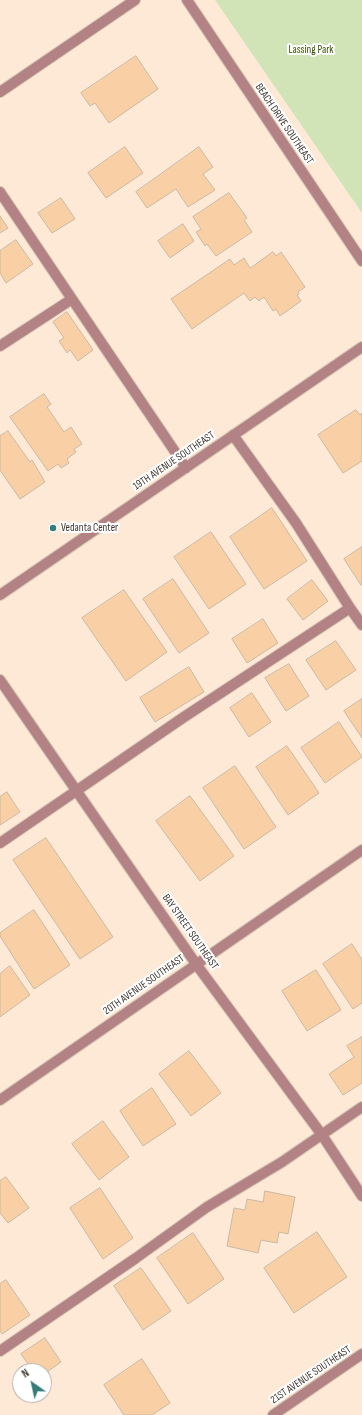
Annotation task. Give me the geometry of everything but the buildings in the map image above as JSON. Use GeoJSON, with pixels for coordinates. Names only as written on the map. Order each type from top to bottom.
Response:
{"type":"FeatureCollection","features":[{"type":"Feature","properties":{"kind":"street"},"geometry":{"type":"LineString","coordinates":[[0,92],[135,0]]}},
{"type":"Feature","properties":{"kind":"street","name":"BEACH DRIVE SOUTHEAST"},"geometry":{"type":"LineString","coordinates":[[187,0],[362,261]]}},
{"type":"Feature","properties":{"kind":"street"},"geometry":{"type":"LineString","coordinates":[[0,192],[186,468]]}},
{"type":"Feature","properties":{"kind":"street"},"geometry":{"type":"LineString","coordinates":[[0,346],[72,299]]}},
{"type":"Feature","properties":{"kind":"street","name":"19TH AVENUE SOUTHEAST"},"geometry":{"type":"LineString","coordinates":[[0,595],[362,347]]}},
{"type":"Feature","properties":{"kind":"street"},"geometry":{"type":"LineString","coordinates":[[233,435],[296,523],[362,625]]}},
{"type":"Feature","properties":{"kind":"street"},"geometry":{"type":"LineString","coordinates":[[0,843],[184,717],[350,608]]}},
{"type":"Feature","properties":{"kind":"street","name":"BAY STREET SOUTHEAST"},"geometry":{"type":"LineString","coordinates":[[0,680],[196,964],[322,1135],[362,1196]]}},
{"type":"Feature","properties":{"kind":"street","name":"20TH AVENUE SOUTHEAST"},"geometry":{"type":"LineString","coordinates":[[0,1100],[362,850]]}},
{"type":"Feature","properties":{"kind":"street"},"geometry":{"type":"LineString","coordinates":[[0,1351],[136,1258],[207,1207],[282,1162],[362,1107]]}},
{"type":"Feature","properties":{"kind":"street","name":"21ST AVENUE SOUTHEAST"},"geometry":{"type":"LineString","coordinates":[[273,1415],[362,1354]]}},
{"type":"Feature","properties":{"kind":"green space","name":"Lassing Park"},"geometry":{"type":"Polygon","coordinates":[[[215,0],[362,0],[362,213],[215,0]]]}},
{"type":"Feature","properties":{"kind":"place","name":"Vedanta Center"},"geometry":{"type":"Point","coordinates":[53,528]}}]}
